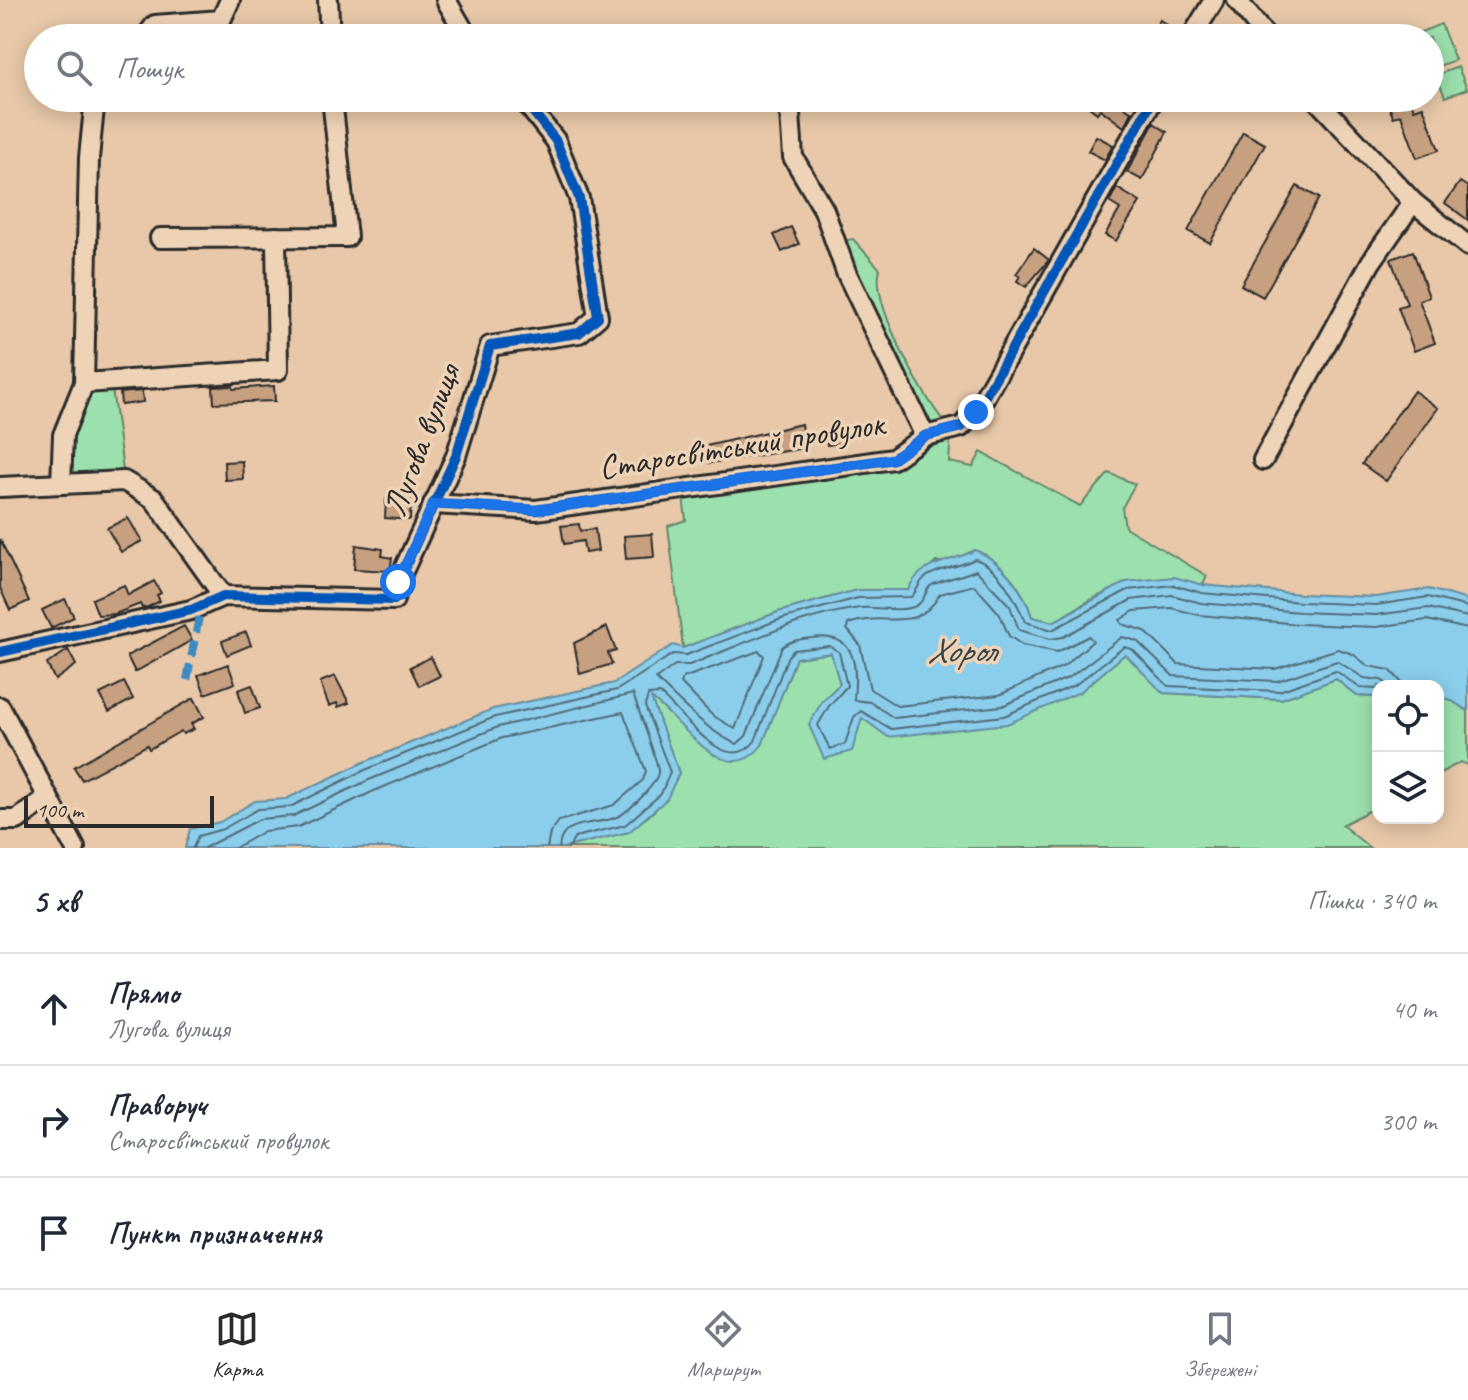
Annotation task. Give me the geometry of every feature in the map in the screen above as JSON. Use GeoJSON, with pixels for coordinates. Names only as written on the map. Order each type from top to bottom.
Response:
{"type":"FeatureCollection","features":[{"type":"Feature","properties":{"kind":"street"},"geometry":{"type":"LineString","coordinates":[[168,24],[221,20],[230,0]]}},
{"type":"Feature","properties":{"kind":"street"},"geometry":{"type":"LineString","coordinates":[[328,0],[329,24]]}},
{"type":"Feature","properties":{"kind":"street"},"geometry":{"type":"LineString","coordinates":[[446,0],[460,24]]}},
{"type":"Feature","properties":{"kind":"street"},"geometry":{"type":"LineString","coordinates":[[1199,24],[1214,0]]}},
{"type":"Feature","properties":{"kind":"street"},"geometry":{"type":"LineString","coordinates":[[1237,0],[1256,24]]}},
{"type":"Feature","properties":{"kind":"street"},"geometry":{"type":"LineString","coordinates":[[61,484],[63,435],[84,383],[89,158],[94,112]]}},
{"type":"Feature","properties":{"kind":"street"},"geometry":{"type":"LineString","coordinates":[[160,238],[347,237],[334,112]]}},
{"type":"Feature","properties":{"kind":"street","name":"Лугова вулиця"},"geometry":{"type":"LineString","coordinates":[[223,596],[394,600],[398,582],[456,456],[490,346],[579,333],[598,317],[579,198],[556,141],[533,112]]}},
{"type":"Feature","properties":{"kind":"street"},"geometry":{"type":"LineString","coordinates":[[789,112],[793,157],[824,210],[846,272],[925,436]]}},
{"type":"Feature","properties":{"kind":"street","name":"Старосвітський провулок"},"geometry":{"type":"LineString","coordinates":[[433,504],[536,510],[893,459],[925,436],[961,427],[976,412],[1146,112]]}},
{"type":"Feature","properties":{"kind":"street"},"geometry":{"type":"LineString","coordinates":[[1328,112],[1413,202],[1468,246]]}},
{"type":"Feature","properties":{"kind":"street"},"geometry":{"type":"LineString","coordinates":[[1263,460],[1371,262],[1413,202]]}},
{"type":"Feature","properties":{"kind":"street"},"geometry":{"type":"LineString","coordinates":[[84,383],[278,370],[276,237]]}},
{"type":"Feature","properties":{"kind":"street"},"geometry":{"type":"LineString","coordinates":[[0,487],[124,481],[154,499],[223,596],[191,610],[0,652]]}},
{"type":"Feature","properties":{"kind":"street"},"geometry":{"type":"LineString","coordinates":[[0,707],[75,848]]}},
{"type":"Feature","properties":{"kind":"street"},"geometry":{"type":"LineString","coordinates":[[0,820],[17,820],[48,797]]}},
{"type":"Feature","properties":{"kind":"green space"},"geometry":{"type":"Polygon","coordinates":[[[1444,32],[1455,60],[1444,64],[1444,32]]]}},
{"type":"Feature","properties":{"kind":"green space"},"geometry":{"type":"Polygon","coordinates":[[[1458,67],[1467,89],[1445,97],[1444,72],[1458,67]]]}},
{"type":"Feature","properties":{"kind":"green space"},"geometry":{"type":"Polygon","coordinates":[[[853,239],[880,269],[879,285],[891,328],[914,376],[951,430],[949,462],[973,467],[981,452],[1080,506],[1109,473],[1135,484],[1122,508],[1125,527],[1207,576],[1203,585],[1161,579],[1124,585],[1090,600],[1054,622],[1032,617],[1024,596],[1011,577],[994,561],[975,550],[952,562],[936,562],[909,590],[857,590],[778,612],[683,648],[668,526],[686,520],[683,496],[904,463],[945,438],[944,432],[925,420],[842,241],[853,239]]]}},
{"type":"Feature","properties":{"kind":"green space"},"geometry":{"type":"Polygon","coordinates":[[[111,381],[123,470],[113,475],[62,474],[84,383],[111,381]]]}},
{"type":"Feature","properties":{"kind":"green space"},"geometry":{"type":"Polygon","coordinates":[[[831,653],[840,684],[822,701],[862,718],[1080,692],[1125,654],[1164,693],[1281,699],[1336,679],[1357,696],[1372,697],[1372,809],[1342,825],[1370,848],[562,848],[632,827],[658,807],[669,792],[679,773],[650,696],[714,755],[762,745],[796,658],[831,653]]]}},
{"type":"Feature","properties":{"kind":"green space"},"geometry":{"type":"Polygon","coordinates":[[[1444,699],[1468,711],[1468,765],[1461,762],[1444,771],[1444,699]]]}},
{"type":"Feature","properties":{"kind":"water","name":"Хорол"},"geometry":{"type":"Polygon","coordinates":[[[975,550],[994,561],[1010,577],[1032,617],[1053,622],[1126,582],[1174,577],[1203,585],[1301,594],[1376,597],[1429,589],[1468,600],[1468,711],[1444,699],[1444,680],[1372,680],[1372,697],[1357,696],[1336,679],[1281,699],[1163,693],[1125,654],[1080,692],[1007,724],[888,737],[862,718],[852,751],[824,759],[809,725],[822,701],[840,684],[831,653],[796,658],[762,745],[748,758],[733,761],[719,757],[651,698],[679,773],[667,799],[629,832],[562,848],[185,848],[190,829],[220,822],[255,801],[286,799],[362,763],[493,709],[614,683],[673,645],[683,648],[778,612],[857,590],[908,590],[920,573],[928,568],[975,550]]]}},
{"type":"Feature","properties":{"kind":"building"},"geometry":{"type":"Polygon","coordinates":[[[1104,112],[1132,112],[1124,127],[1104,112]]]}},
{"type":"Feature","properties":{"kind":"building"},"geometry":{"type":"Polygon","coordinates":[[[1391,112],[1425,112],[1439,150],[1417,158],[1401,115],[1393,117],[1391,112]]]}},
{"type":"Feature","properties":{"kind":"building"},"geometry":{"type":"Polygon","coordinates":[[[1154,123],[1167,132],[1142,180],[1127,172],[1154,123]]]}},
{"type":"Feature","properties":{"kind":"building"},"geometry":{"type":"Polygon","coordinates":[[[1243,132],[1265,144],[1210,243],[1188,231],[1243,132]]]}},
{"type":"Feature","properties":{"kind":"building"},"geometry":{"type":"Polygon","coordinates":[[[1096,136],[1113,145],[1105,160],[1088,151],[1096,136]]]}},
{"type":"Feature","properties":{"kind":"building"},"geometry":{"type":"Polygon","coordinates":[[[1460,182],[1468,187],[1468,220],[1445,203],[1460,182]]]}},
{"type":"Feature","properties":{"kind":"building"},"geometry":{"type":"Polygon","coordinates":[[[1297,186],[1319,198],[1263,297],[1241,285],[1297,186]]]}},
{"type":"Feature","properties":{"kind":"building"},"geometry":{"type":"Polygon","coordinates":[[[1117,188],[1140,202],[1116,241],[1105,235],[1120,209],[1109,202],[1117,188]]]}},
{"type":"Feature","properties":{"kind":"building"},"geometry":{"type":"Polygon","coordinates":[[[791,227],[799,244],[782,252],[774,235],[791,227]]]}},
{"type":"Feature","properties":{"kind":"building"},"geometry":{"type":"Polygon","coordinates":[[[1034,248],[1049,260],[1026,287],[1017,281],[1020,276],[1016,274],[1034,248]]]}},
{"type":"Feature","properties":{"kind":"building"},"geometry":{"type":"Polygon","coordinates":[[[1413,251],[1429,297],[1419,300],[1435,343],[1414,351],[1398,307],[1407,304],[1391,259],[1413,251]]]}},
{"type":"Feature","properties":{"kind":"building"},"geometry":{"type":"Polygon","coordinates":[[[233,386],[233,389],[274,386],[275,401],[214,403],[213,387],[233,386]]]}},
{"type":"Feature","properties":{"kind":"building"},"geometry":{"type":"Polygon","coordinates":[[[142,391],[143,402],[121,405],[120,393],[142,391]]]}},
{"type":"Feature","properties":{"kind":"building"},"geometry":{"type":"Polygon","coordinates":[[[1414,391],[1438,408],[1386,481],[1362,464],[1414,391]]]}},
{"type":"Feature","properties":{"kind":"building"},"geometry":{"type":"Polygon","coordinates":[[[801,424],[805,448],[709,463],[706,446],[801,424]]]}},
{"type":"Feature","properties":{"kind":"building"},"geometry":{"type":"Polygon","coordinates":[[[844,430],[845,443],[827,445],[826,432],[844,430]]]}},
{"type":"Feature","properties":{"kind":"building"},"geometry":{"type":"Polygon","coordinates":[[[242,461],[243,479],[225,480],[224,462],[242,461]]]}},
{"type":"Feature","properties":{"kind":"building"},"geometry":{"type":"Polygon","coordinates":[[[386,499],[411,501],[410,520],[385,518],[386,499]]]}},
{"type":"Feature","properties":{"kind":"building"},"geometry":{"type":"Polygon","coordinates":[[[128,518],[142,541],[121,552],[107,528],[128,518]]]}},
{"type":"Feature","properties":{"kind":"building"},"geometry":{"type":"Polygon","coordinates":[[[579,524],[580,531],[595,529],[598,551],[585,553],[583,541],[564,544],[561,526],[579,524]]]}},
{"type":"Feature","properties":{"kind":"building"},"geometry":{"type":"Polygon","coordinates":[[[652,534],[654,557],[626,559],[624,536],[652,534]]]}},
{"type":"Feature","properties":{"kind":"building"},"geometry":{"type":"Polygon","coordinates":[[[0,539],[29,601],[10,610],[0,588],[0,539]]]}},
{"type":"Feature","properties":{"kind":"building"},"geometry":{"type":"Polygon","coordinates":[[[356,545],[383,549],[382,556],[392,558],[390,571],[354,569],[356,545]]]}},
{"type":"Feature","properties":{"kind":"building"},"geometry":{"type":"Polygon","coordinates":[[[154,581],[161,593],[157,595],[160,601],[148,607],[142,608],[140,604],[115,614],[98,615],[92,599],[124,585],[128,595],[154,581]]]}},
{"type":"Feature","properties":{"kind":"building"},"geometry":{"type":"Polygon","coordinates":[[[65,599],[74,617],[51,628],[42,610],[65,599]]]}},
{"type":"Feature","properties":{"kind":"building"},"geometry":{"type":"Polygon","coordinates":[[[184,626],[192,640],[135,672],[127,656],[184,626]]]}},
{"type":"Feature","properties":{"kind":"building"},"geometry":{"type":"Polygon","coordinates":[[[607,627],[616,651],[608,653],[612,664],[580,674],[574,643],[607,627]]]}},
{"type":"Feature","properties":{"kind":"building"},"geometry":{"type":"Polygon","coordinates":[[[246,632],[251,645],[227,655],[222,641],[246,632]]]}},
{"type":"Feature","properties":{"kind":"building"},"geometry":{"type":"Polygon","coordinates":[[[68,650],[76,665],[55,680],[47,664],[68,650]]]}},
{"type":"Feature","properties":{"kind":"building"},"geometry":{"type":"Polygon","coordinates":[[[431,657],[440,676],[419,686],[410,667],[431,657]]]}},
{"type":"Feature","properties":{"kind":"building"},"geometry":{"type":"Polygon","coordinates":[[[228,664],[235,683],[205,694],[198,675],[228,664]]]}},
{"type":"Feature","properties":{"kind":"building"},"geometry":{"type":"Polygon","coordinates":[[[335,676],[349,703],[338,707],[337,703],[329,706],[320,682],[335,676]]]}},
{"type":"Feature","properties":{"kind":"building"},"geometry":{"type":"Polygon","coordinates":[[[124,682],[133,699],[109,712],[100,694],[124,682]]]}},
{"type":"Feature","properties":{"kind":"building"},"geometry":{"type":"Polygon","coordinates":[[[252,685],[260,708],[245,713],[238,690],[252,685]]]}},
{"type":"Feature","properties":{"kind":"building"},"geometry":{"type":"Polygon","coordinates":[[[194,698],[204,717],[191,724],[194,729],[183,734],[181,731],[149,749],[147,745],[82,780],[74,767],[194,698]]]}},
{"type":"Feature","properties":{"kind":"marked path"},"geometry":{"type":"LineString","coordinates":[[187,680],[201,606]]}},
{"type":"Feature","properties":{"kind":"cycle path"},"geometry":{"type":"LineString","coordinates":[[0,652],[191,610],[223,596],[394,600],[398,582],[456,456],[490,346],[579,333],[598,317],[579,198],[556,141],[533,112]]}},
{"type":"Feature","properties":{"kind":"cycle path"},"geometry":{"type":"LineString","coordinates":[[433,504],[536,510],[893,459],[925,436],[961,427],[976,412],[1146,112]]}},
{"type":"Feature","properties":{"kind":"route"},"geometry":{"type":"LineString","coordinates":[[398,582],[433,504],[536,510],[893,459],[925,436],[961,427],[976,412]]}}]}
